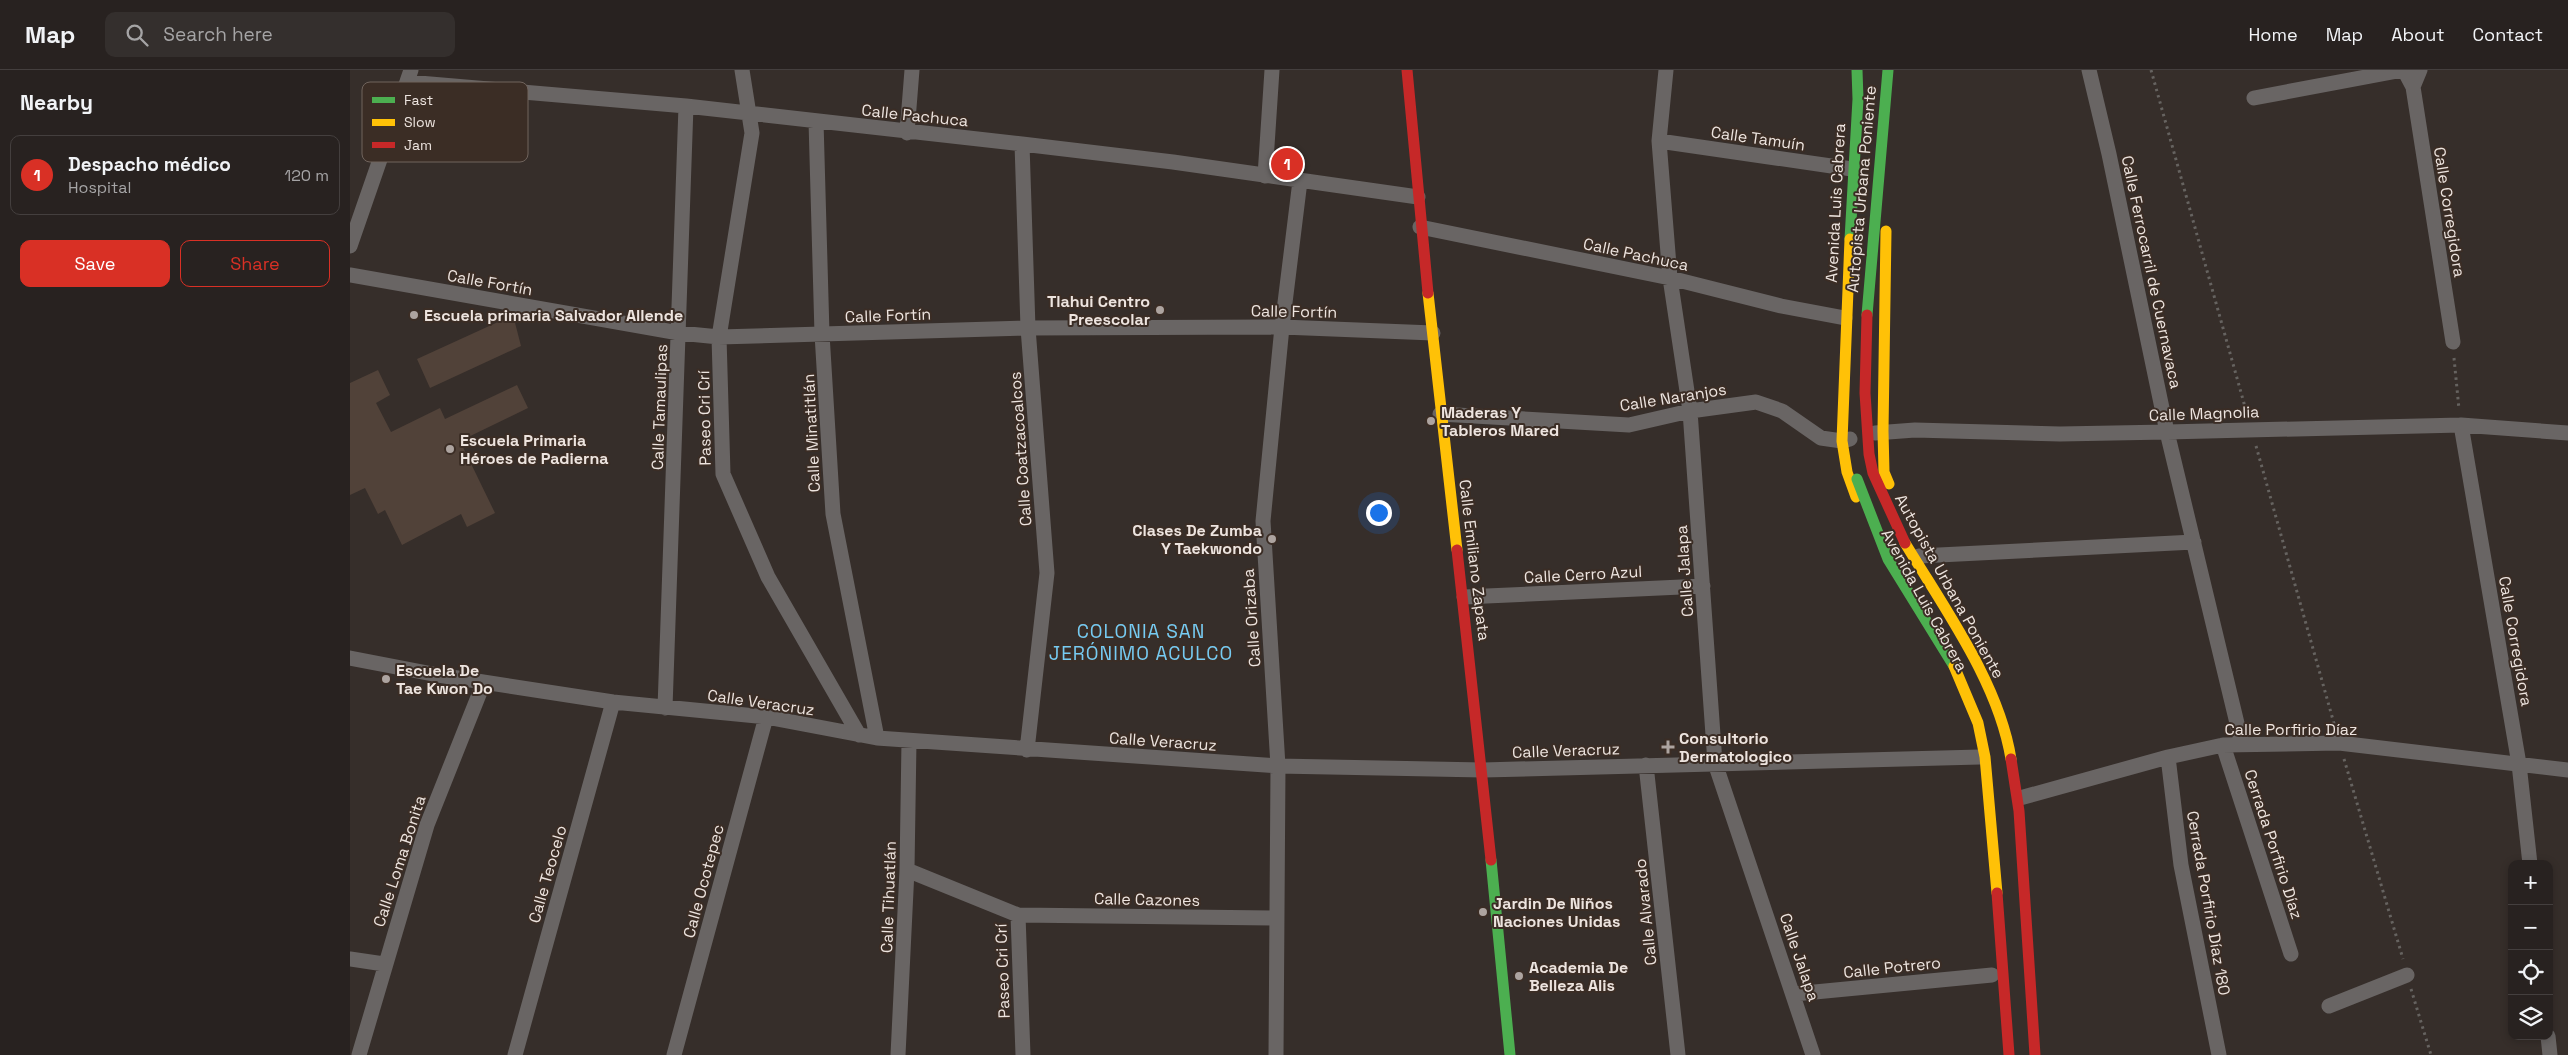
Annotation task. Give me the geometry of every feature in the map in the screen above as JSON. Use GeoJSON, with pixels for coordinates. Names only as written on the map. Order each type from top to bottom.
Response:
{"type":"FeatureCollection","features":[{"type":"Feature","properties":{"kind":"main road","name":"Calle Emiliano Zapata"},"geometry":{"type":"LineString","coordinates":[[1407,70],[1420,227],[1433,333],[1440,414],[1464,597],[1483,770],[1510,1055]]}},
{"type":"Feature","properties":{"kind":"main road","name":"Avenida Luis Cabrera"},"geometry":{"type":"LineString","coordinates":[[1857,70],[1858,99],[1852,169],[1845,318],[1842,441],[1847,472],[1875,547],[1938,655],[1969,720],[1980,757],[1988,821],[1992,975],[1998,1055]]}},
{"type":"Feature","properties":{"kind":"main road","name":"Autopista Urbana Poniente"},"geometry":{"type":"LineString","coordinates":[[1869,70],[1846,403],[1849,450],[1855,475],[1888,559],[1955,668],[1978,723],[1986,757],[1993,831],[2009,1055]]}},
{"type":"Feature","properties":{"kind":"main road","name":"Autopista Urbana Poniente"},"geometry":{"type":"LineString","coordinates":[[1888,70],[1867,313],[1865,393],[1868,454],[1876,481],[1902,538],[1973,657],[2001,718],[2011,756],[2019,811],[2035,1055]]}},
{"type":"Feature","properties":{"kind":"main road","name":"Avenida Luis Cabrera"},"geometry":{"type":"LineString","coordinates":[[1897,70],[1886,241],[1882,431],[1884,472],[1919,556],[1967,636],[1990,680],[2006,721],[2020,798],[2035,1055]]}},
{"type":"Feature","properties":{"kind":"main road"},"geometry":{"type":"LineString","coordinates":[[1858,99],[1865,108],[1880,116],[1890,112],[1894,106]]}},
{"type":"Feature","properties":{"kind":"main road"},"geometry":{"type":"LineString","coordinates":[[1842,441],[1880,484],[1926,585],[1948,606]]}},
{"type":"Feature","properties":{"kind":"main road"},"geometry":{"type":"LineString","coordinates":[[1938,655],[1944,640],[1956,635],[1967,636]]}},
{"type":"Feature","properties":{"kind":"street","name":"Paseo Cri Crí"},"geometry":{"type":"LineString","coordinates":[[742,70],[752,133],[719,337],[723,474],[768,577],[859,735]]}},
{"type":"Feature","properties":{"kind":"street"},"geometry":{"type":"LineString","coordinates":[[907,133],[912,70]]}},
{"type":"Feature","properties":{"kind":"street"},"geometry":{"type":"LineString","coordinates":[[1265,176],[1272,70]]}},
{"type":"Feature","properties":{"kind":"street","name":"Calle Jalapa"},"geometry":{"type":"LineString","coordinates":[[1666,70],[1659,141],[1670,278],[1690,411],[1715,763],[1813,1055]]}},
{"type":"Feature","properties":{"kind":"street","name":"Calle Ferrocarril de Cuernavaca"},"geometry":{"type":"LineString","coordinates":[[2089,70],[2109,154],[2167,432],[2242,744]]}},
{"type":"Feature","properties":{"kind":"street"},"geometry":{"type":"LineString","coordinates":[[2254,98],[2404,70]]}},
{"type":"Feature","properties":{"kind":"street","name":"Calle Corregidora"},"geometry":{"type":"LineString","coordinates":[[2404,70],[2413,87],[2453,342]]}},
{"type":"Feature","properties":{"kind":"street"},"geometry":{"type":"LineString","coordinates":[[2413,87],[2420,70]]}},
{"type":"Feature","properties":{"kind":"street","name":"Calle Pachuca"},"geometry":{"type":"LineString","coordinates":[[409,76],[464,82]]}},
{"type":"Feature","properties":{"kind":"street","name":"Calle Pachuca"},"geometry":{"type":"LineString","coordinates":[[528,89],[1173,162],[1418,197]]}},
{"type":"Feature","properties":{"kind":"street","name":"Calle Tamaulipas"},"geometry":{"type":"LineString","coordinates":[[665,708],[686,106]]}},
{"type":"Feature","properties":{"kind":"street","name":"Calle Minatitlán"},"geometry":{"type":"LineString","coordinates":[[816,121],[822,334],[833,514],[877,738]]}},
{"type":"Feature","properties":{"kind":"street","name":"Calle Tamuín"},"geometry":{"type":"LineString","coordinates":[[1659,141],[1852,169]]}},
{"type":"Feature","properties":{"kind":"street","name":"Calle Coatzacoalcos"},"geometry":{"type":"LineString","coordinates":[[1022,144],[1028,328],[1047,573],[1027,750]]}},
{"type":"Feature","properties":{"kind":"street"},"geometry":{"type":"LineString","coordinates":[[350,246],[379,162]]}},
{"type":"Feature","properties":{"kind":"street","name":"Calle Orizaba"},"geometry":{"type":"LineString","coordinates":[[1276,1055],[1278,766],[1263,521],[1282,327],[1300,181]]}},
{"type":"Feature","properties":{"kind":"street","name":"Calle Pachuca"},"geometry":{"type":"LineString","coordinates":[[1420,227],[1670,278],[1781,306],[1845,318]]}},
{"type":"Feature","properties":{"kind":"street","name":"Calle Fortín"},"geometry":{"type":"LineString","coordinates":[[350,275],[679,333],[719,337],[1028,328],[1282,327],[1433,333]]}},
{"type":"Feature","properties":{"kind":"street","name":"Calle Naranjos"},"geometry":{"type":"LineString","coordinates":[[1440,414],[1629,425],[1690,411],[1756,402],[1782,411],[1821,438],[1842,441]]}},
{"type":"Feature","properties":{"kind":"street","name":"Calle Magnolia"},"geometry":{"type":"LineString","coordinates":[[1842,441],[1882,431],[2060,434],[2461,425],[2568,433]]}},
{"type":"Feature","properties":{"kind":"street","name":"Calle Corregidora"},"geometry":{"type":"LineString","coordinates":[[2461,425],[2519,764],[2530,860]]}},
{"type":"Feature","properties":{"kind":"street"},"geometry":{"type":"LineString","coordinates":[[1919,556],[2194,542]]}},
{"type":"Feature","properties":{"kind":"street","name":"Calle Cerro Azul"},"geometry":{"type":"LineString","coordinates":[[1464,597],[1703,586]]}},
{"type":"Feature","properties":{"kind":"street","name":"Calle Veracruz"},"geometry":{"type":"LineString","coordinates":[[350,658],[484,682],[613,702],[766,717],[877,738],[1027,750],[1278,766],[1483,770],[1980,757]]}},
{"type":"Feature","properties":{"kind":"street","name":"Calle Loma Bonita"},"geometry":{"type":"LineString","coordinates":[[359,1055],[384,964],[427,825],[484,682]]}},
{"type":"Feature","properties":{"kind":"street","name":"Calle Teocelo"},"geometry":{"type":"LineString","coordinates":[[514,1055],[613,702]]}},
{"type":"Feature","properties":{"kind":"street","name":"Calle Ocotepec"},"geometry":{"type":"LineString","coordinates":[[674,1055],[766,717]]}},
{"type":"Feature","properties":{"kind":"street","name":"Calle Tihuatlán"},"geometry":{"type":"LineString","coordinates":[[898,1055],[907,870],[910,741]]}},
{"type":"Feature","properties":{"kind":"street","name":"Calle Porfirio Díaz"},"geometry":{"type":"LineString","coordinates":[[2020,798],[2168,757],[2223,745],[2242,744],[2339,743],[2568,770]]}},
{"type":"Feature","properties":{"kind":"street","name":"Cerrada Porfirio Díaz"},"geometry":{"type":"LineString","coordinates":[[2223,745],[2291,954]]}},
{"type":"Feature","properties":{"kind":"street","name":"Cerrada Porfirio Díaz 180"},"geometry":{"type":"LineString","coordinates":[[2168,757],[2181,865],[2219,1055]]}},
{"type":"Feature","properties":{"kind":"street","name":"Calle Alvarado"},"geometry":{"type":"LineString","coordinates":[[1646,765],[1678,1055]]}},
{"type":"Feature","properties":{"kind":"street","name":"Paseo Cri Crí"},"geometry":{"type":"LineString","coordinates":[[907,870],[1018,914],[1023,1055]]}},
{"type":"Feature","properties":{"kind":"street","name":"Calle Cazones"},"geometry":{"type":"LineString","coordinates":[[1018,914],[1276,918]]}},
{"type":"Feature","properties":{"kind":"street"},"geometry":{"type":"LineString","coordinates":[[350,959],[384,964]]}},
{"type":"Feature","properties":{"kind":"street","name":"Calle Potrero"},"geometry":{"type":"LineString","coordinates":[[1794,994],[1992,975]]}},
{"type":"Feature","properties":{"kind":"street"},"geometry":{"type":"LineString","coordinates":[[2329,1006],[2407,975]]}},
{"type":"Feature","properties":{"kind":"street"},"geometry":{"type":"LineString","coordinates":[[2548,1040],[2550,1055]]}},
{"type":"Feature","properties":{"kind":"path"},"geometry":{"type":"LineString","coordinates":[[2151,70],[2249,420]]}},
{"type":"Feature","properties":{"kind":"path"},"geometry":{"type":"LineString","coordinates":[[2453,342],[2461,425]]}},
{"type":"Feature","properties":{"kind":"path"},"geometry":{"type":"LineString","coordinates":[[2254,442],[2336,732]]}},
{"type":"Feature","properties":{"kind":"path"},"geometry":{"type":"LineString","coordinates":[[2342,751],[2430,1055]]}},
{"type":"Feature","properties":{"kind":"building"},"geometry":{"type":"Polygon","coordinates":[[[513,315],[521,346],[430,388],[417,359],[513,315]]]}},
{"type":"Feature","properties":{"kind":"building"},"geometry":{"type":"Polygon","coordinates":[[[378,370],[390,395],[376,403],[391,432],[440,408],[445,419],[517,385],[528,408],[460,441],[495,513],[467,527],[461,514],[402,545],[385,510],[378,514],[365,488],[350,495],[350,383],[378,370]]]}},
{"type":"Feature","properties":{"kind":"traffic: fast"},"geometry":{"type":"LineString","coordinates":[[1850,239],[1858,99],[1857,70]]}},
{"type":"Feature","properties":{"kind":"traffic: fast"},"geometry":{"type":"LineString","coordinates":[[1867,315],[1888,70]]}},
{"type":"Feature","properties":{"kind":"traffic: fast"},"geometry":{"type":"LineString","coordinates":[[1857,479],[1888,559],[1954,666]]}},
{"type":"Feature","properties":{"kind":"traffic: fast"},"geometry":{"type":"LineString","coordinates":[[1491,860],[1510,1055]]}},
{"type":"Feature","properties":{"kind":"traffic: slow"},"geometry":{"type":"LineString","coordinates":[[1886,231],[1883,431],[1884,472],[1889,484]]}},
{"type":"Feature","properties":{"kind":"traffic: slow"},"geometry":{"type":"LineString","coordinates":[[1850,239],[1842,441],[1847,472],[1856,497]]}},
{"type":"Feature","properties":{"kind":"traffic: slow"},"geometry":{"type":"LineString","coordinates":[[1428,293],[1457,550]]}},
{"type":"Feature","properties":{"kind":"traffic: slow"},"geometry":{"type":"LineString","coordinates":[[1905,543],[1953,620],[1982,674],[1995,702],[2005,731],[2011,759]]}},
{"type":"Feature","properties":{"kind":"traffic: slow"},"geometry":{"type":"LineString","coordinates":[[1954,666],[1978,723],[1985,757],[1997,893]]}},
{"type":"Feature","properties":{"kind":"traffic: jam"},"geometry":{"type":"LineString","coordinates":[[1407,70],[1428,293]]}},
{"type":"Feature","properties":{"kind":"traffic: jam"},"geometry":{"type":"LineString","coordinates":[[1867,315],[1865,393],[1869,454],[1873,473],[1905,543]]}},
{"type":"Feature","properties":{"kind":"traffic: jam"},"geometry":{"type":"LineString","coordinates":[[1457,550],[1491,860]]}},
{"type":"Feature","properties":{"kind":"traffic: jam"},"geometry":{"type":"LineString","coordinates":[[2011,759],[2019,811],[2035,1055]]}},
{"type":"Feature","properties":{"kind":"traffic: jam"},"geometry":{"type":"LineString","coordinates":[[1997,893],[2009,1055]]}},
{"type":"Feature","properties":{"kind":"place","name":"Despacho médico"},"geometry":{"type":"Point","coordinates":[1287,164]}},
{"type":"Feature","properties":{"kind":"place","name":"Tlahui Centro Preescolar"},"geometry":{"type":"Point","coordinates":[1160,310]}},
{"type":"Feature","properties":{"kind":"place","name":"Escuela primaria Salvador Allende"},"geometry":{"type":"Point","coordinates":[414,315]}},
{"type":"Feature","properties":{"kind":"place","name":"Maderas Y Tableros Mared"},"geometry":{"type":"Point","coordinates":[1431,421]}},
{"type":"Feature","properties":{"kind":"place","name":"Escuela Primaria Héroes de Padierna"},"geometry":{"type":"Point","coordinates":[450,449]}},
{"type":"Feature","properties":{"kind":"place","name":"Clases De Zumba Y Taekwondo"},"geometry":{"type":"Point","coordinates":[1272,539]}},
{"type":"Feature","properties":{"kind":"place","name":"Escuela De Tae Kwon Do"},"geometry":{"type":"Point","coordinates":[386,679]}},
{"type":"Feature","properties":{"kind":"place","name":"Consultorio Dermatologico"},"geometry":{"type":"Point","coordinates":[1668,747]}},
{"type":"Feature","properties":{"kind":"place","name":"Jardin De Niños Naciones Unidas"},"geometry":{"type":"Point","coordinates":[1483,912]}},
{"type":"Feature","properties":{"kind":"place","name":"Academia De Belleza Alis"},"geometry":{"type":"Point","coordinates":[1519,976]}},
{"type":"Feature","properties":{"kind":"district","name":"COLONIA SAN JERÓNIMO ACULCO"},"geometry":{"type":"Point","coordinates":[1141,642]}}]}
